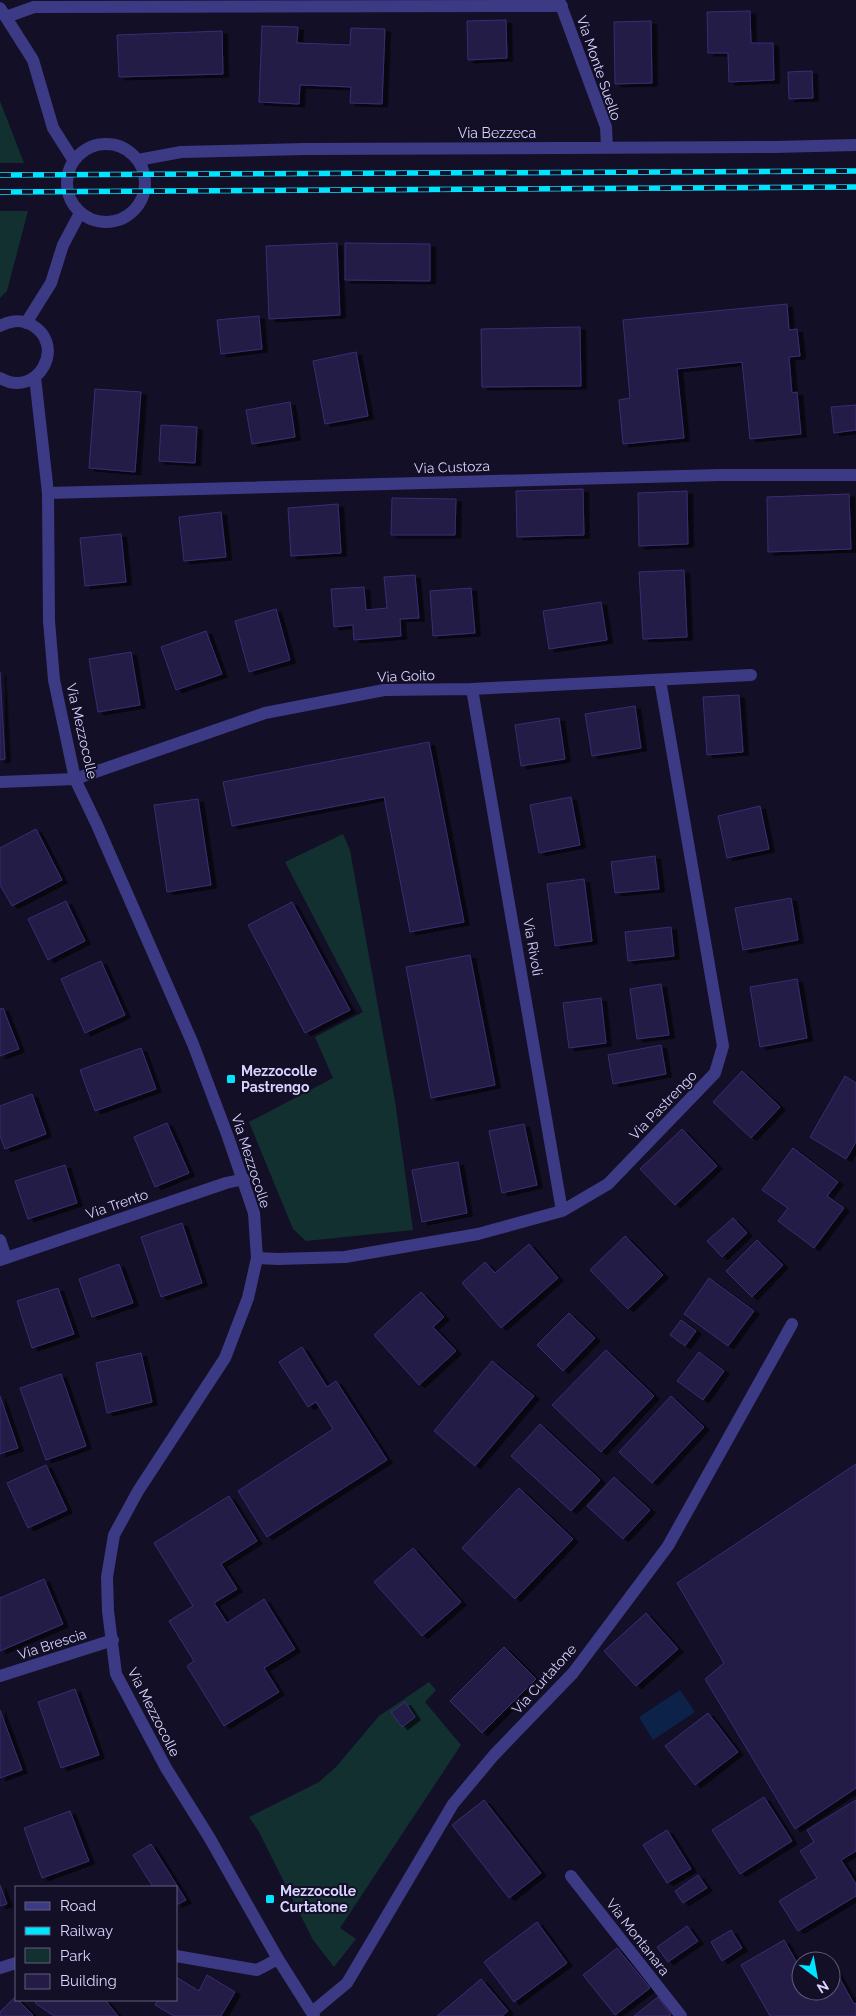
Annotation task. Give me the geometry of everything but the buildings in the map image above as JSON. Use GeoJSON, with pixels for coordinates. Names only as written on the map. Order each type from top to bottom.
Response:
{"type":"FeatureCollection","features":[{"type":"Feature","properties":{"kind":"street"},"geometry":{"type":"LineString","coordinates":[[74,161],[53,128],[33,60],[3,12],[34,7],[560,3]]}},
{"type":"Feature","properties":{"kind":"street","name":"Via Monte Suello"},"geometry":{"type":"LineString","coordinates":[[560,3],[606,127],[607,147]]}},
{"type":"Feature","properties":{"kind":"street","name":"Via Bezzeca"},"geometry":{"type":"LineString","coordinates":[[138,160],[181,152],[320,149],[774,147],[854,143]]}},
{"type":"Feature","properties":{"kind":"street"},"geometry":{"type":"LineString","coordinates":[[98,144],[113,144],[127,149],[138,160],[145,177],[144,196],[136,209],[124,218],[109,222],[94,220],[80,213],[71,202],[67,188],[68,174],[74,161],[84,150],[98,144]]}},
{"type":"Feature","properties":{"kind":"street"},"geometry":{"type":"LineString","coordinates":[[26,323],[51,283],[63,245],[80,213]]}},
{"type":"Feature","properties":{"kind":"street"},"geometry":{"type":"LineString","coordinates":[[0,326],[8,322],[26,323],[35,327],[42,334],[48,352],[46,362],[35,377],[26,382],[15,383],[0,378]]}},
{"type":"Feature","properties":{"kind":"street","name":"Via Mezzocolle"},"geometry":{"type":"LineString","coordinates":[[35,377],[48,493],[49,621],[53,670],[75,779],[193,1044],[244,1179],[254,1213],[257,1258],[248,1298],[225,1358],[138,1490],[114,1535],[107,1577],[108,1611],[116,1674],[166,1768],[209,1837],[278,1958],[313,2014]]}},
{"type":"Feature","properties":{"kind":"street","name":"Via Custoza"},"geometry":{"type":"LineString","coordinates":[[48,493],[720,475],[856,475]]}},
{"type":"Feature","properties":{"kind":"street","name":"Via Goito"},"geometry":{"type":"LineString","coordinates":[[0,782],[75,779],[265,713],[384,690],[472,689],[750,676]]}},
{"type":"Feature","properties":{"kind":"street","name":"Via Pastrengo"},"geometry":{"type":"LineString","coordinates":[[257,1258],[354,1256],[478,1234],[562,1211],[608,1184],[715,1073],[723,1046],[660,680]]}},
{"type":"Feature","properties":{"kind":"street","name":"Via Rivoli"},"geometry":{"type":"LineString","coordinates":[[472,689],[562,1211]]}},
{"type":"Feature","properties":{"kind":"street","name":"Via Trento"},"geometry":{"type":"LineString","coordinates":[[3,1259],[226,1183],[244,1179]]}},
{"type":"Feature","properties":{"kind":"street"},"geometry":{"type":"LineString","coordinates":[[0,1240],[3,1259]]}},
{"type":"Feature","properties":{"kind":"street","name":"Via Curtatone"},"geometry":{"type":"LineString","coordinates":[[313,2014],[347,1983],[453,1804],[494,1755],[573,1673],[668,1546],[792,1324]]}},
{"type":"Feature","properties":{"kind":"street","name":"Via Brescia"},"geometry":{"type":"LineString","coordinates":[[0,1676],[112,1640]]}},
{"type":"Feature","properties":{"kind":"street","name":"Via Montanara"},"geometry":{"type":"LineString","coordinates":[[571,1876],[682,2016]]}},
{"type":"Feature","properties":{"kind":"street"},"geometry":{"type":"LineString","coordinates":[[178,1956],[257,1970],[278,1958]]}},
{"type":"Feature","properties":{"kind":"street"},"geometry":{"type":"LineString","coordinates":[[0,1968],[15,1963]]}},
{"type":"Feature","properties":{"kind":"green space"},"geometry":{"type":"Polygon","coordinates":[[[0,101],[24,163],[0,163],[0,101]]]}},
{"type":"Feature","properties":{"kind":"green space"},"geometry":{"type":"Polygon","coordinates":[[[0,211],[28,211],[7,291],[0,298],[0,211]]]}},
{"type":"Feature","properties":{"kind":"green space"},"geometry":{"type":"Polygon","coordinates":[[[343,834],[350,850],[395,1101],[413,1230],[306,1241],[293,1229],[249,1122],[333,1078],[315,1037],[363,1012],[285,862],[343,834]]]}},
{"type":"Feature","properties":{"kind":"green space"},"geometry":{"type":"Polygon","coordinates":[[[429,1682],[436,1690],[425,1702],[461,1745],[340,1928],[356,1939],[334,1967],[313,1940],[258,1830],[249,1817],[319,1782],[336,1767],[379,1716],[429,1682]]]}},
{"type":"Feature","properties":{"kind":"water"},"geometry":{"type":"Polygon","coordinates":[[[680,1690],[695,1712],[653,1740],[639,1717],[680,1690]]]}},
{"type":"Feature","properties":{"kind":"railway"},"geometry":{"type":"LineString","coordinates":[[0,175],[856,171]]}},
{"type":"Feature","properties":{"kind":"railway"},"geometry":{"type":"LineString","coordinates":[[0,192],[856,187]]}},
{"type":"Feature","properties":{"kind":"place","name":"Mezzocolle Pastrengo"},"geometry":{"type":"Point","coordinates":[231,1079]}},
{"type":"Feature","properties":{"kind":"place","name":"Mezzocolle Curtatone"},"geometry":{"type":"Point","coordinates":[270,1899]}}]}
